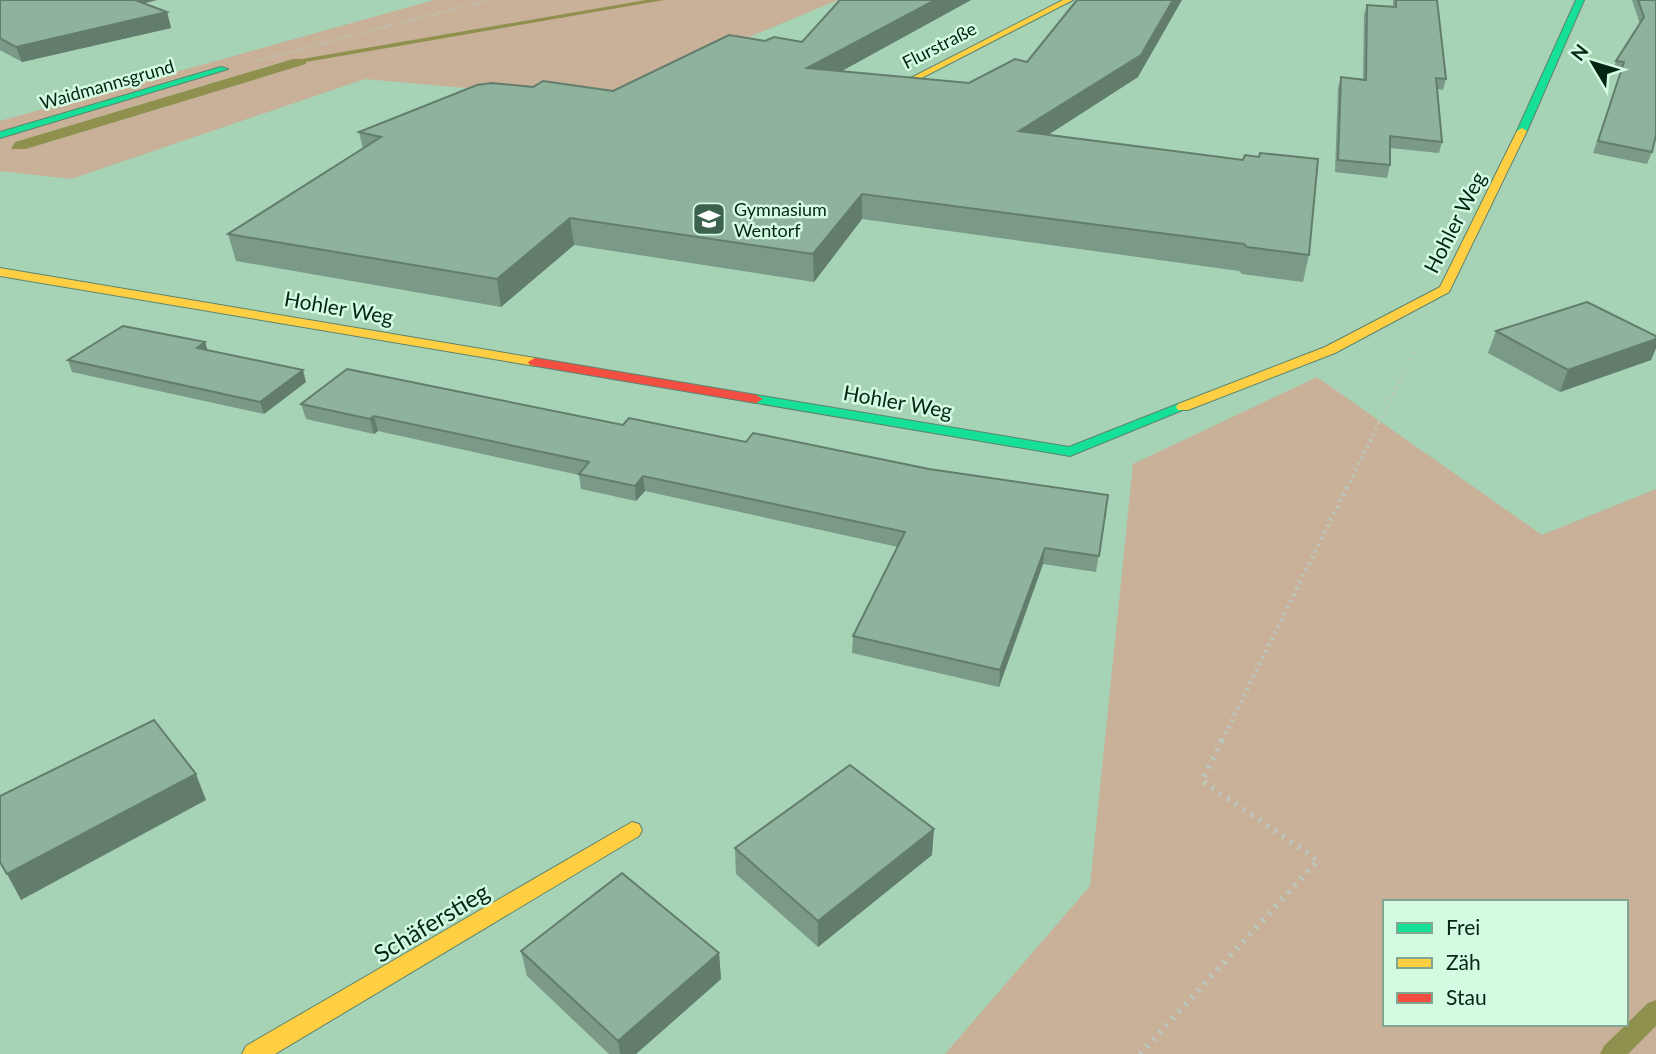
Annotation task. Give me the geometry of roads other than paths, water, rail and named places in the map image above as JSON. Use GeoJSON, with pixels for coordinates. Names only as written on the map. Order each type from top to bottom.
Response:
{"type":"FeatureCollection","features":[{"type":"Feature","properties":{"kind":"street","name":"Flurstraße"},"geometry":{"type":"LineString","coordinates":[[901,85],[1069,0]]}},
{"type":"Feature","properties":{"kind":"street","name":"Hohler Weg"},"geometry":{"type":"LineString","coordinates":[[0,272],[1070,452],[1330,350],[1445,289],[1497,188],[1580,0]]}},
{"type":"Feature","properties":{"kind":"street","name":"Waidmannsgrund"},"geometry":{"type":"LineString","coordinates":[[0,135],[224,69]]}},
{"type":"Feature","properties":{"kind":"street","name":"Schäferstieg"},"geometry":{"type":"LineString","coordinates":[[254,1054],[632,830]]}},
{"type":"Feature","properties":{"kind":"waterway"},"geometry":{"type":"LineString","coordinates":[[306,59],[660,0]]}},
{"type":"Feature","properties":{"kind":"waterway"},"geometry":{"type":"LineString","coordinates":[[1612,1054],[1656,1010]]}},
{"type":"Feature","properties":{"kind":"place","name":"Gymnasium Wentorf"},"geometry":{"type":"Point","coordinates":[709,219]}}]}
